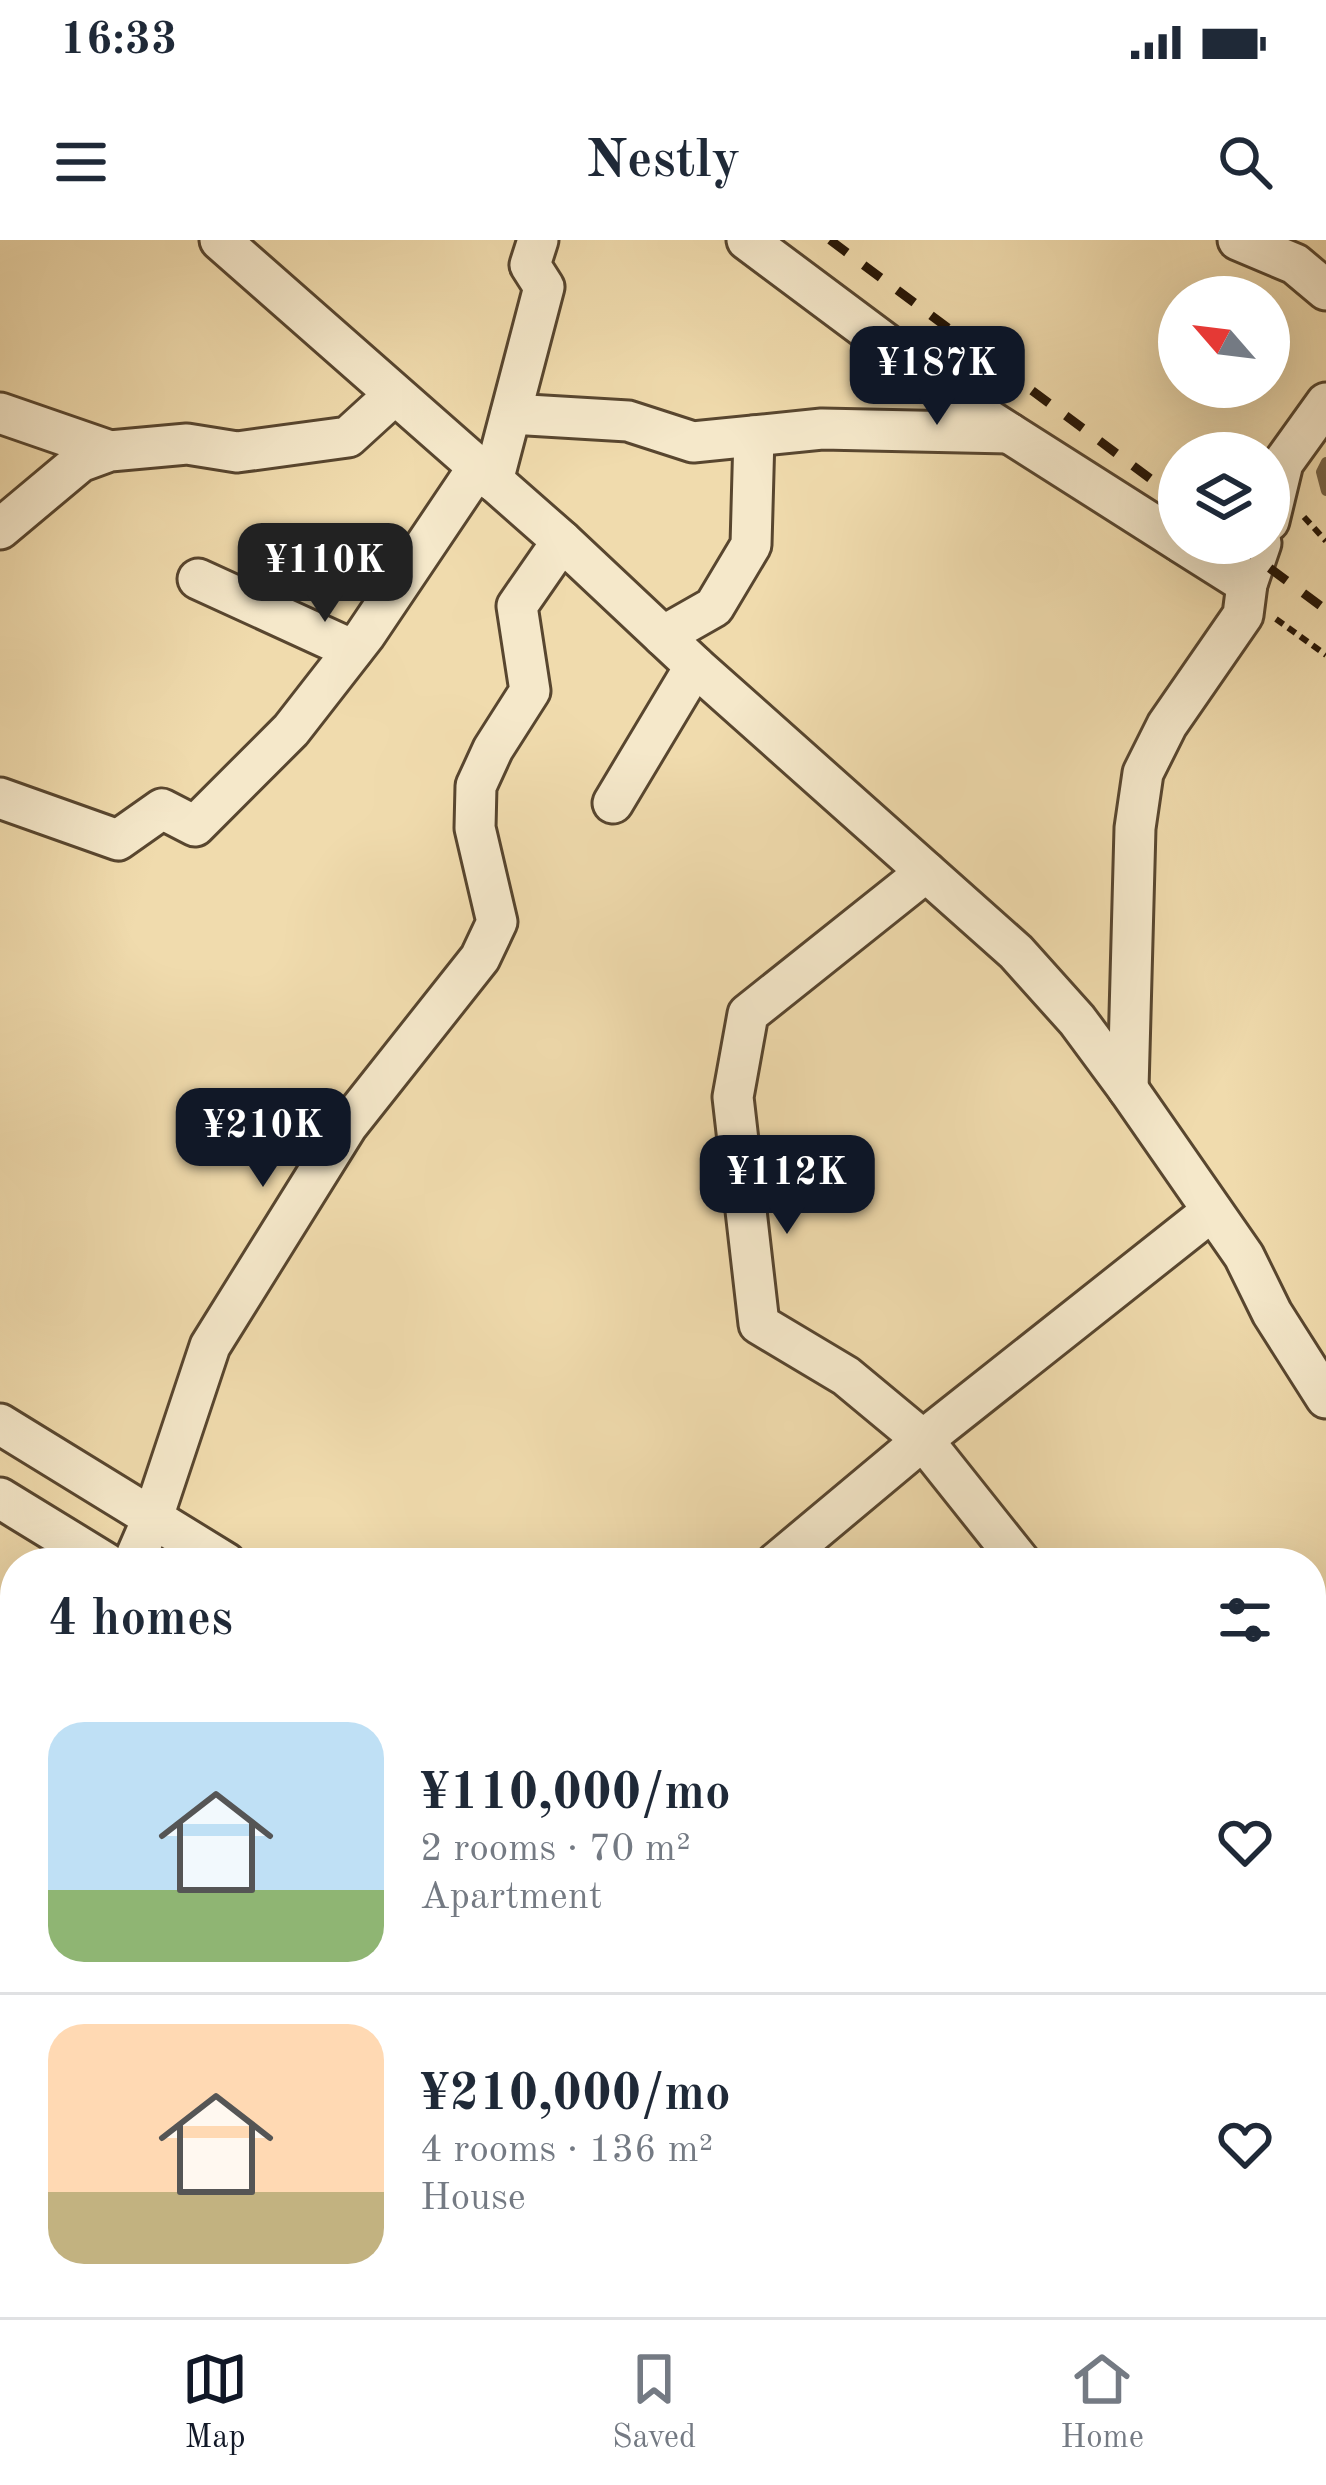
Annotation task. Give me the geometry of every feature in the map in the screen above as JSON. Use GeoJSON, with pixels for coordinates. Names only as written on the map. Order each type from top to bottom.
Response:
{"type":"FeatureCollection","features":[{"type":"Feature","properties":{"kind":"street"},"geometry":{"type":"LineString","coordinates":[[220,240],[562,541],[1016,952],[1077,1020],[1128,1088],[1244,1256],[1272,1313],[1326,1398]]}},
{"type":"Feature","properties":{"kind":"street"},"geometry":{"type":"LineString","coordinates":[[0,798],[118,840],[162,809],[195,826],[291,730],[485,474],[512,414],[544,287],[530,265],[538,240]]}},
{"type":"Feature","properties":{"kind":"street"},"geometry":{"type":"LineString","coordinates":[[747,240],[1009,434],[1158,528]]}},
{"type":"Feature","properties":{"kind":"street"},"geometry":{"type":"LineString","coordinates":[[1238,240],[1295,264],[1326,290]]}},
{"type":"Feature","properties":{"kind":"street"},"geometry":{"type":"LineString","coordinates":[[0,529],[80,463],[110,451],[187,444],[237,452],[349,437],[394,394]]}},
{"type":"Feature","properties":{"kind":"street"},"geometry":{"type":"LineString","coordinates":[[1290,453],[1326,403]]}},
{"type":"Feature","properties":{"kind":"street"},"geometry":{"type":"LineString","coordinates":[[0,413],[110,451]]}},
{"type":"Feature","properties":{"kind":"street"},"geometry":{"type":"LineString","coordinates":[[512,414],[628,422],[693,442],[822,429],[1009,434]]}},
{"type":"Feature","properties":{"kind":"street"},"geometry":{"type":"LineString","coordinates":[[663,636],[714,608],[751,545],[754,436]]}},
{"type":"Feature","properties":{"kind":"street"},"geometry":{"type":"LineString","coordinates":[[140,1548],[210,1346],[347,1126],[480,958],[497,922],[475,828],[476,786],[530,691],[517,606],[562,541]]}},
{"type":"Feature","properties":{"kind":"street"},"geometry":{"type":"LineString","coordinates":[[1205,564],[1245,599]]}},
{"type":"Feature","properties":{"kind":"street"},"geometry":{"type":"LineString","coordinates":[[1128,1088],[1135,828],[1143,773],[1245,599],[1256,564]]}},
{"type":"Feature","properties":{"kind":"street"},"geometry":{"type":"LineString","coordinates":[[198,579],[353,650]]}},
{"type":"Feature","properties":{"kind":"street"},"geometry":{"type":"LineString","coordinates":[[613,803],[695,666]]}},
{"type":"Feature","properties":{"kind":"street"},"geometry":{"type":"LineString","coordinates":[[926,872],[748,1014],[733,1097],[759,1324],[846,1376],[923,1440],[1009,1548]]}},
{"type":"Feature","properties":{"kind":"street"},"geometry":{"type":"LineString","coordinates":[[794,1548],[1212,1211]]}},
{"type":"Feature","properties":{"kind":"street"},"geometry":{"type":"LineString","coordinates":[[0,1424],[202,1548]]}},
{"type":"Feature","properties":{"kind":"street"},"geometry":{"type":"LineString","coordinates":[[0,1498],[82,1548]]}},
{"type":"Feature","properties":{"kind":"path"},"geometry":{"type":"LineString","coordinates":[[1245,599],[1326,655]]}},
{"type":"Feature","properties":{"kind":"waterway"},"geometry":{"type":"LineString","coordinates":[[1326,462],[1321,472],[1326,491]]}},
{"type":"Feature","properties":{"kind":"railway"},"geometry":{"type":"LineString","coordinates":[[830,240],[1158,484]]}},
{"type":"Feature","properties":{"kind":"railway"},"geometry":{"type":"LineString","coordinates":[[1264,564],[1326,610]]}}]}
